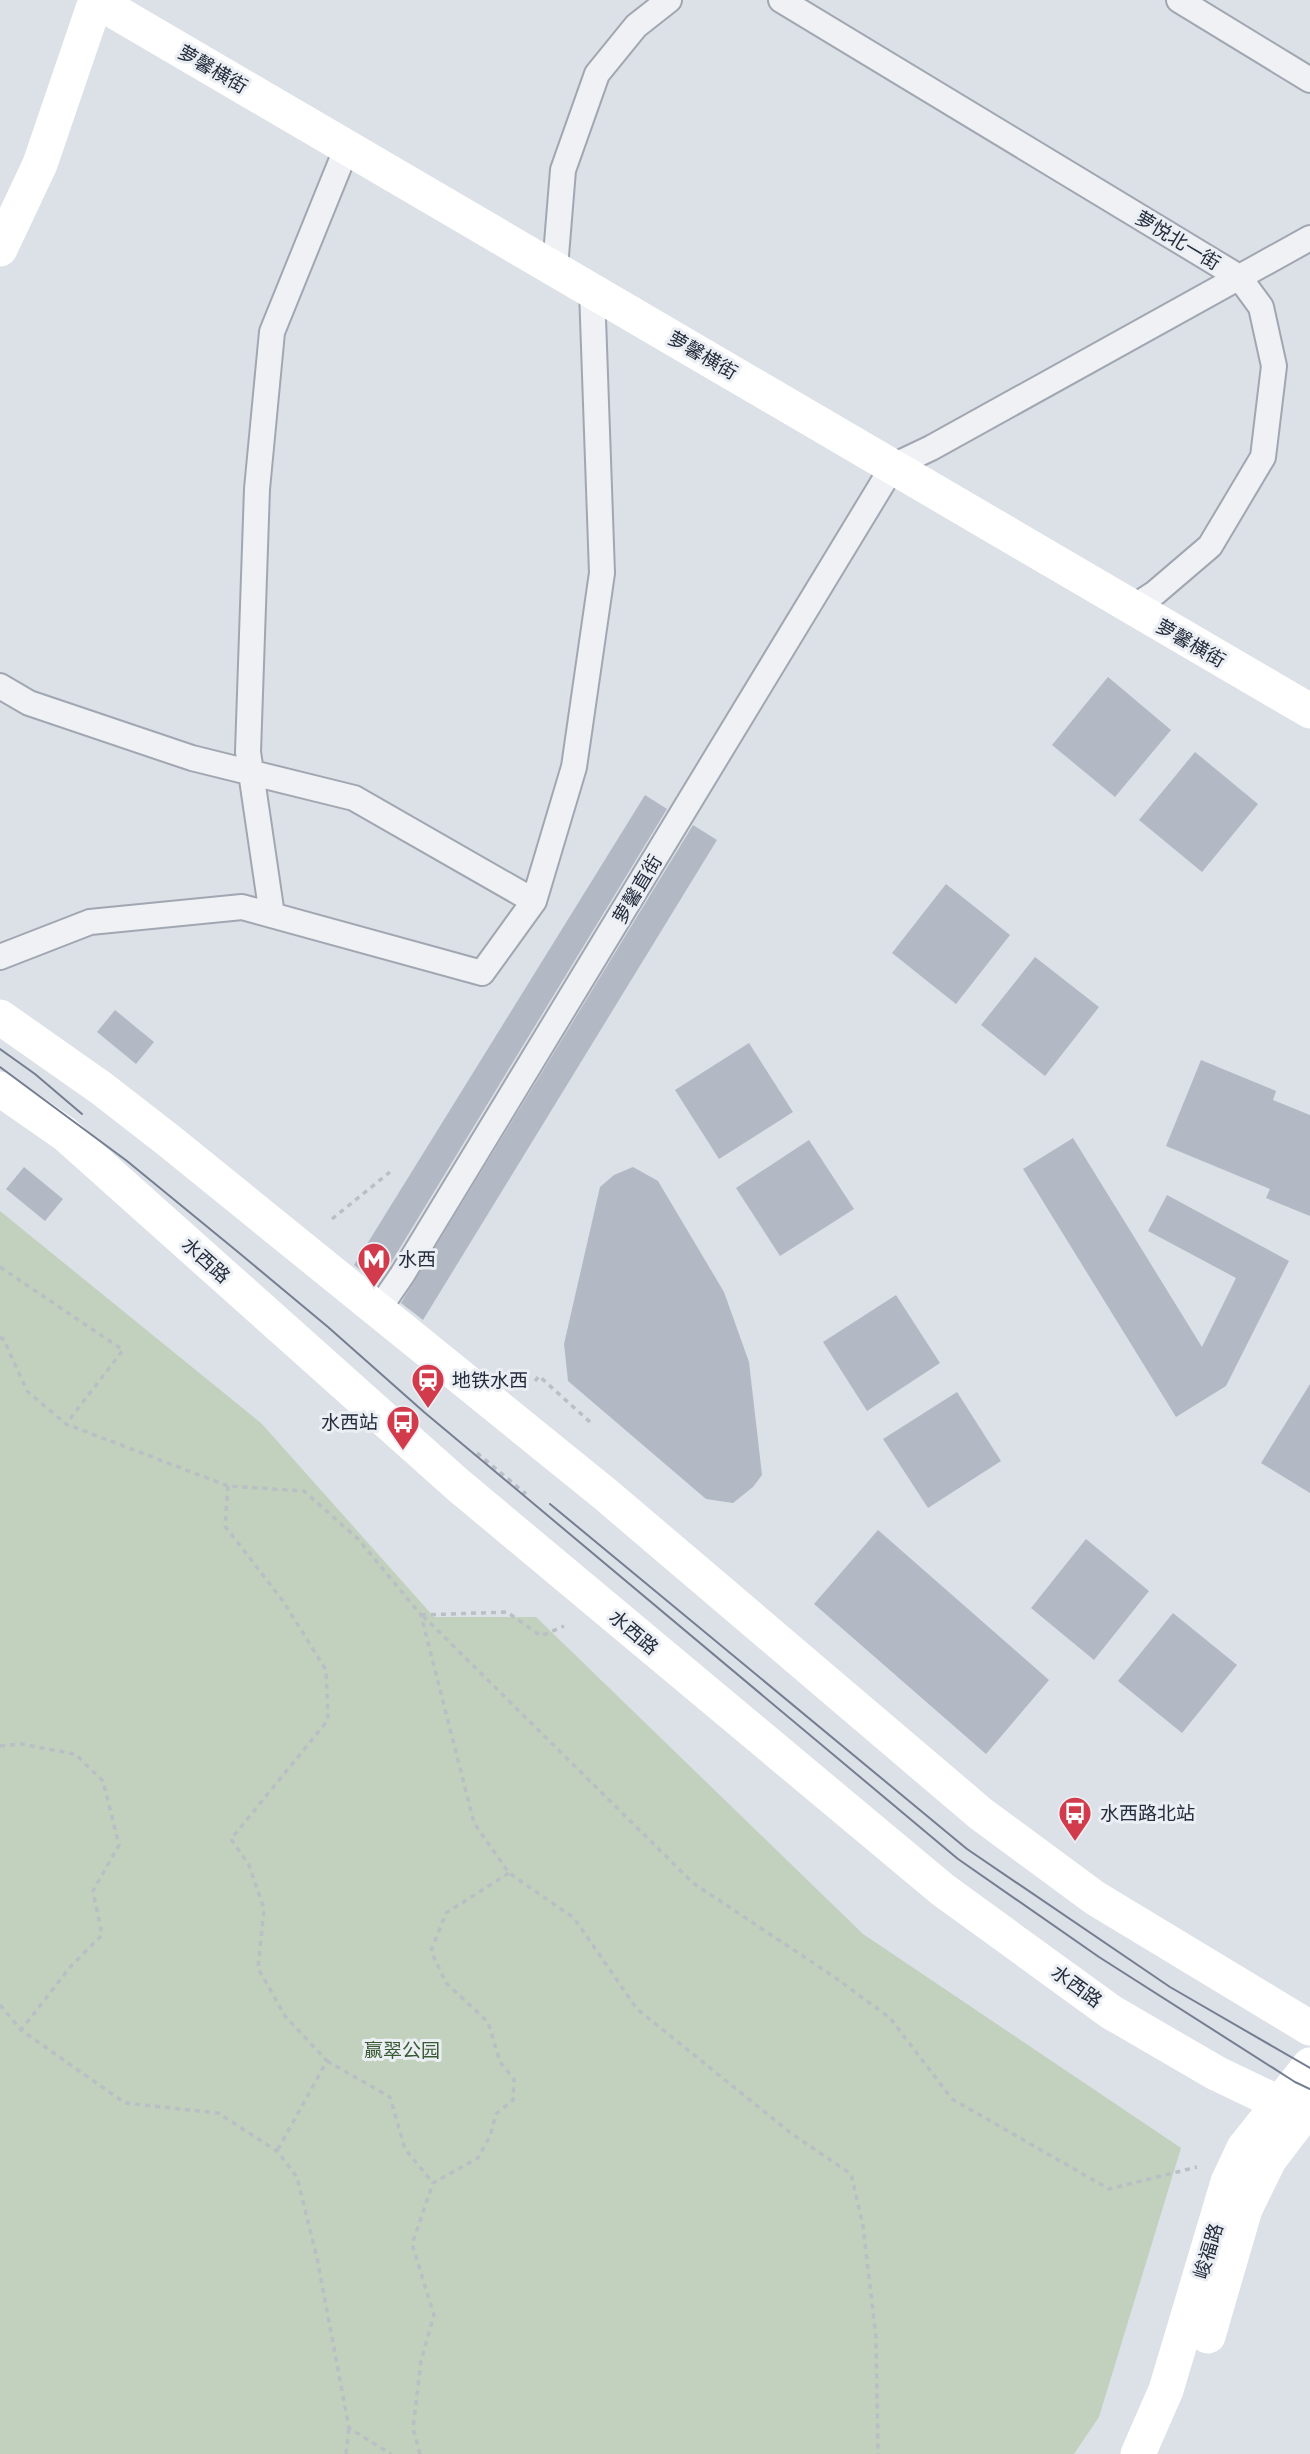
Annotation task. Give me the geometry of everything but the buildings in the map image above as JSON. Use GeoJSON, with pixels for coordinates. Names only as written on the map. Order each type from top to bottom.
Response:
{"type":"FeatureCollection","features":[{"type":"Feature","properties":{"kind":"main road","name":"萝馨横街"},"geometry":{"type":"LineString","coordinates":[[95,0],[1310,711]]}},
{"type":"Feature","properties":{"kind":"main road"},"geometry":{"type":"LineString","coordinates":[[0,249],[40,164],[95,0]]}},
{"type":"Feature","properties":{"kind":"main road"},"geometry":{"type":"LineString","coordinates":[[0,1017],[111,1096],[605,1494],[981,1814],[1095,1898],[1310,2028]]}},
{"type":"Feature","properties":{"kind":"main road","name":"水西路"},"geometry":{"type":"LineString","coordinates":[[0,1088],[65,1134],[458,1485],[943,1890],[1111,2012],[1216,2073],[1300,2111]]}},
{"type":"Feature","properties":{"kind":"main road","name":"峻福路"},"geometry":{"type":"LineString","coordinates":[[1164,2454],[1202,2356],[1245,2208],[1269,2160],[1300,2111],[1310,2065]]}},
{"type":"Feature","properties":{"kind":"main road","name":"峻福路"},"geometry":{"type":"LineString","coordinates":[[1138,2454],[1170,2379],[1228,2182],[1244,2148],[1300,2111]]}},
{"type":"Feature","properties":{"kind":"street"},"geometry":{"type":"LineString","coordinates":[[555,268],[563,170],[597,74],[636,26],[669,0]]}},
{"type":"Feature","properties":{"kind":"street","name":"萝悦北一街"},"geometry":{"type":"LineString","coordinates":[[781,0],[1239,277],[1261,307],[1275,366],[1263,457],[1210,547],[1155,593],[1132,608]]}},
{"type":"Feature","properties":{"kind":"street"},"geometry":{"type":"LineString","coordinates":[[1179,0],[1310,80]]}},
{"type":"Feature","properties":{"kind":"street"},"geometry":{"type":"LineString","coordinates":[[272,915],[248,752],[257,489],[272,332],[347,147]]}},
{"type":"Feature","properties":{"kind":"street"},"geometry":{"type":"LineString","coordinates":[[893,466],[1310,238]]}},
{"type":"Feature","properties":{"kind":"street"},"geometry":{"type":"LineString","coordinates":[[0,957],[90,922],[242,907],[482,973],[534,901],[574,767],[602,573],[592,290]]}},
{"type":"Feature","properties":{"kind":"street","name":"萝馨直街"},"geometry":{"type":"LineString","coordinates":[[378,1310],[402,1275],[893,466]]}},
{"type":"Feature","properties":{"kind":"street"},"geometry":{"type":"LineString","coordinates":[[0,686],[29,703],[192,758],[354,798],[534,901]]}},
{"type":"Feature","properties":{"kind":"path"},"geometry":{"type":"LineString","coordinates":[[331,1219],[390,1172]]}},
{"type":"Feature","properties":{"kind":"path"},"geometry":{"type":"LineString","coordinates":[[0,1267],[124,1350],[66,1424]]}},
{"type":"Feature","properties":{"kind":"path"},"geometry":{"type":"LineString","coordinates":[[0,1337],[4,1340],[27,1391],[66,1424],[228,1486],[304,1491],[358,1539],[421,1615],[693,1883],[833,1976],[890,2018],[952,2099],[1110,2189],[1197,2167]]}},
{"type":"Feature","properties":{"kind":"path"},"geometry":{"type":"LineString","coordinates":[[535,1381],[539,1376],[590,1422]]}},
{"type":"Feature","properties":{"kind":"path"},"geometry":{"type":"LineString","coordinates":[[477,1452],[526,1494]]}},
{"type":"Feature","properties":{"kind":"path"},"geometry":{"type":"LineString","coordinates":[[228,1486],[225,1526],[283,1601],[326,1670],[328,1720],[231,1839],[249,1865],[264,1909],[258,1968],[285,2016],[327,2061],[390,2097],[405,2149],[433,2183]]}},
{"type":"Feature","properties":{"kind":"path"},"geometry":{"type":"LineString","coordinates":[[421,1615],[507,1612],[541,1636],[564,1626]]}},
{"type":"Feature","properties":{"kind":"path"},"geometry":{"type":"LineString","coordinates":[[421,1615],[474,1823],[509,1872],[574,1917],[637,2009],[792,2134],[851,2174],[863,2226],[876,2337],[878,2454]]}},
{"type":"Feature","properties":{"kind":"path"},"geometry":{"type":"LineString","coordinates":[[0,1746],[21,1744],[75,1754],[103,1781],[119,1845],[93,1891],[102,1934],[71,1966],[21,2030]]}},
{"type":"Feature","properties":{"kind":"path"},"geometry":{"type":"LineString","coordinates":[[420,2454],[413,2428],[421,2361],[434,2315],[412,2244],[433,2183],[478,2158],[490,2136],[496,2114],[513,2100],[514,2079],[500,2062],[488,2022],[446,1983],[431,1951],[446,1913],[509,1872]]}},
{"type":"Feature","properties":{"kind":"path"},"geometry":{"type":"LineString","coordinates":[[0,2005],[21,2030],[125,2103],[218,2113],[277,2151],[297,2177],[317,2258],[348,2428],[346,2454]]}},
{"type":"Feature","properties":{"kind":"path"},"geometry":{"type":"LineString","coordinates":[[277,2151],[327,2061]]}},
{"type":"Feature","properties":{"kind":"path"},"geometry":{"type":"LineString","coordinates":[[348,2428],[391,2454]]}},
{"type":"Feature","properties":{"kind":"green space","name":"赢翠公园"},"geometry":{"type":"Polygon","coordinates":[[[0,1211],[262,1424],[434,1617],[536,1617],[863,1934],[1181,2148],[1099,2417],[1074,2454],[0,2454],[0,1211]]]}},
{"type":"Feature","properties":{"kind":"tram line"},"geometry":{"type":"LineString","coordinates":[[0,1049],[35,1074],[82,1114]]}},
{"type":"Feature","properties":{"kind":"tram line"},"geometry":{"type":"LineString","coordinates":[[0,1067],[127,1161],[238,1252],[424,1412],[958,1859],[1099,1957],[1310,2089]]}},
{"type":"Feature","properties":{"kind":"tram line"},"geometry":{"type":"LineString","coordinates":[[550,1504],[967,1849],[1170,1987],[1310,2068]]}},
{"type":"Feature","properties":{"kind":"place","name":"水西"},"geometry":{"type":"Point","coordinates":[374,1289]}},
{"type":"Feature","properties":{"kind":"place","name":"地铁水西"},"geometry":{"type":"Point","coordinates":[428,1410]}},
{"type":"Feature","properties":{"kind":"place","name":"水西站"},"geometry":{"type":"Point","coordinates":[403,1452]}},
{"type":"Feature","properties":{"kind":"place","name":"水西路北站"},"geometry":{"type":"Point","coordinates":[1075,1843]}}]}
